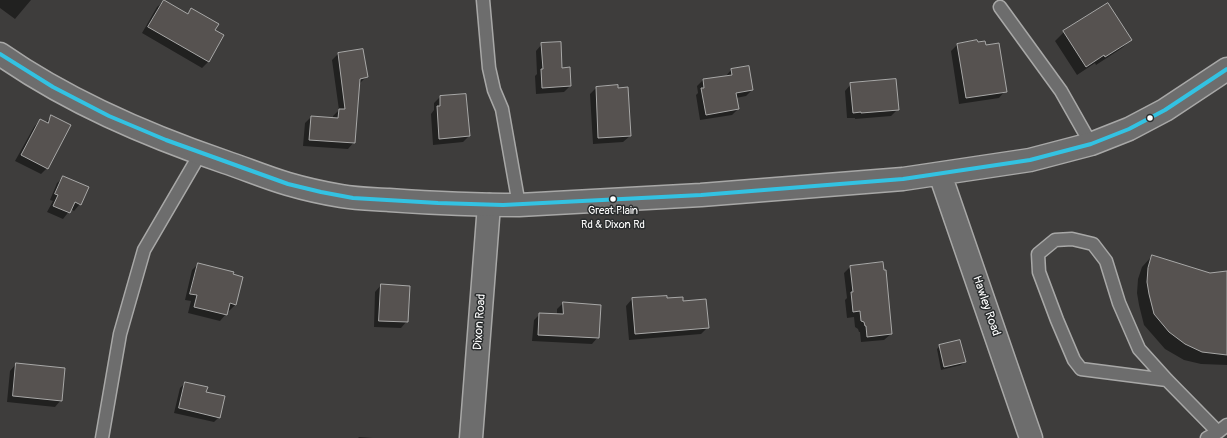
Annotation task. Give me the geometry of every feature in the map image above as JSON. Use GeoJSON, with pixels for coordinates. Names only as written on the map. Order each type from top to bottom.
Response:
{"type":"FeatureCollection","features":[{"type":"Feature","properties":{"kind":"street"},"geometry":{"type":"LineString","coordinates":[[0,54],[18,67],[91,108],[142,131],[200,154],[288,184],[342,196],[416,202],[489,205],[519,205],[701,195],[903,179],[1030,160],[1091,144],[1130,129],[1165,110],[1227,69]]}},
{"type":"Feature","properties":{"kind":"street","name":"Hawley Road"},"geometry":{"type":"LineString","coordinates":[[940,174],[1031,438]]}},
{"type":"Feature","properties":{"kind":"street","name":"Dixon Road"},"geometry":{"type":"LineString","coordinates":[[471,438],[489,205]]}},
{"type":"Feature","properties":{"kind":"lane"},"geometry":{"type":"LineString","coordinates":[[483,0],[489,68],[494,90],[502,108],[519,205]]}},
{"type":"Feature","properties":{"kind":"lane"},"geometry":{"type":"LineString","coordinates":[[1000,7],[1060,91],[1091,144]]}},
{"type":"Feature","properties":{"kind":"lane"},"geometry":{"type":"LineString","coordinates":[[102,438],[120,334],[144,250],[200,154]]}},
{"type":"Feature","properties":{"kind":"lane"},"geometry":{"type":"LineString","coordinates":[[1166,380],[1081,369],[1074,360],[1054,313],[1039,272],[1038,254],[1055,240],[1072,239],[1093,244],[1106,261],[1119,303],[1139,349],[1166,380],[1222,429],[1207,438]]}},
{"type":"Feature","properties":{"kind":"building"},"geometry":{"type":"Polygon","coordinates":[[[164,0],[188,14],[191,8],[219,24],[215,30],[224,35],[209,62],[148,27],[164,0]]]}},
{"type":"Feature","properties":{"kind":"building"},"geometry":{"type":"Polygon","coordinates":[[[1108,3],[1132,40],[1105,57],[1104,55],[1086,67],[1063,31],[1108,3]]]}},
{"type":"Feature","properties":{"kind":"building"},"geometry":{"type":"Polygon","coordinates":[[[977,40],[978,42],[985,41],[986,45],[999,43],[1007,92],[966,98],[957,44],[977,40]]]}},
{"type":"Feature","properties":{"kind":"building"},"geometry":{"type":"Polygon","coordinates":[[[561,42],[562,68],[570,67],[571,86],[542,88],[541,69],[543,69],[541,43],[561,42]]]}},
{"type":"Feature","properties":{"kind":"building"},"geometry":{"type":"Polygon","coordinates":[[[363,49],[368,77],[360,79],[355,143],[309,140],[311,116],[338,118],[339,109],[345,109],[338,53],[363,49]]]}},
{"type":"Feature","properties":{"kind":"building"},"geometry":{"type":"Polygon","coordinates":[[[749,66],[753,90],[736,93],[739,109],[706,115],[701,88],[704,88],[703,79],[732,75],[731,69],[749,66]]]}},
{"type":"Feature","properties":{"kind":"building"},"geometry":{"type":"Polygon","coordinates":[[[896,79],[899,110],[853,113],[850,83],[896,79]]]}},
{"type":"Feature","properties":{"kind":"building"},"geometry":{"type":"Polygon","coordinates":[[[618,85],[618,88],[628,87],[631,136],[598,138],[596,87],[618,85]]]}},
{"type":"Feature","properties":{"kind":"building"},"geometry":{"type":"Polygon","coordinates":[[[466,94],[470,136],[439,139],[437,106],[440,106],[440,96],[466,94]]]}},
{"type":"Feature","properties":{"kind":"building"},"geometry":{"type":"Polygon","coordinates":[[[51,115],[71,125],[48,169],[21,155],[40,119],[48,123],[51,115]]]}},
{"type":"Feature","properties":{"kind":"building"},"geometry":{"type":"Polygon","coordinates":[[[63,176],[89,187],[81,205],[75,202],[70,213],[53,206],[58,195],[55,194],[63,176]]]}},
{"type":"Feature","properties":{"kind":"building"},"geometry":{"type":"Polygon","coordinates":[[[1152,255],[1210,273],[1227,271],[1227,355],[1202,352],[1185,344],[1169,332],[1154,314],[1147,282],[1148,268],[1152,255]]]}},
{"type":"Feature","properties":{"kind":"building"},"geometry":{"type":"Polygon","coordinates":[[[883,262],[884,270],[886,270],[892,334],[867,337],[866,326],[864,322],[861,321],[860,311],[853,312],[851,292],[853,292],[850,266],[883,262]]]}},
{"type":"Feature","properties":{"kind":"building"},"geometry":{"type":"Polygon","coordinates":[[[198,263],[234,272],[233,274],[243,277],[236,305],[230,303],[227,315],[194,307],[197,295],[190,294],[198,263]]]}},
{"type":"Feature","properties":{"kind":"building"},"geometry":{"type":"Polygon","coordinates":[[[381,284],[410,286],[408,322],[379,321],[381,284]]]}},
{"type":"Feature","properties":{"kind":"building"},"geometry":{"type":"Polygon","coordinates":[[[667,296],[667,298],[683,297],[683,301],[706,299],[709,328],[635,334],[632,298],[667,296]]]}},
{"type":"Feature","properties":{"kind":"building"},"geometry":{"type":"Polygon","coordinates":[[[563,302],[601,305],[599,338],[538,335],[539,313],[563,314],[563,302]]]}},
{"type":"Feature","properties":{"kind":"building"},"geometry":{"type":"Polygon","coordinates":[[[960,340],[966,362],[944,367],[939,345],[960,340]]]}},
{"type":"Feature","properties":{"kind":"building"},"geometry":{"type":"Polygon","coordinates":[[[16,363],[65,368],[62,401],[13,396],[16,363]]]}},
{"type":"Feature","properties":{"kind":"building"},"geometry":{"type":"Polygon","coordinates":[[[185,382],[208,387],[206,392],[225,396],[220,418],[179,408],[185,382]]]}},
{"type":"Feature","properties":{"kind":"transit line"},"geometry":{"type":"LineString","coordinates":[[0,54],[53,87],[109,116],[166,140],[288,184],[353,198],[503,205],[701,195],[903,179],[1030,160],[1091,144],[1129,129],[1165,110],[1227,69]]}},
{"type":"Feature","properties":{"kind":"place","name":"Great Plain Rd & Dixon Rd"},"geometry":{"type":"Point","coordinates":[613,199]}}]}
